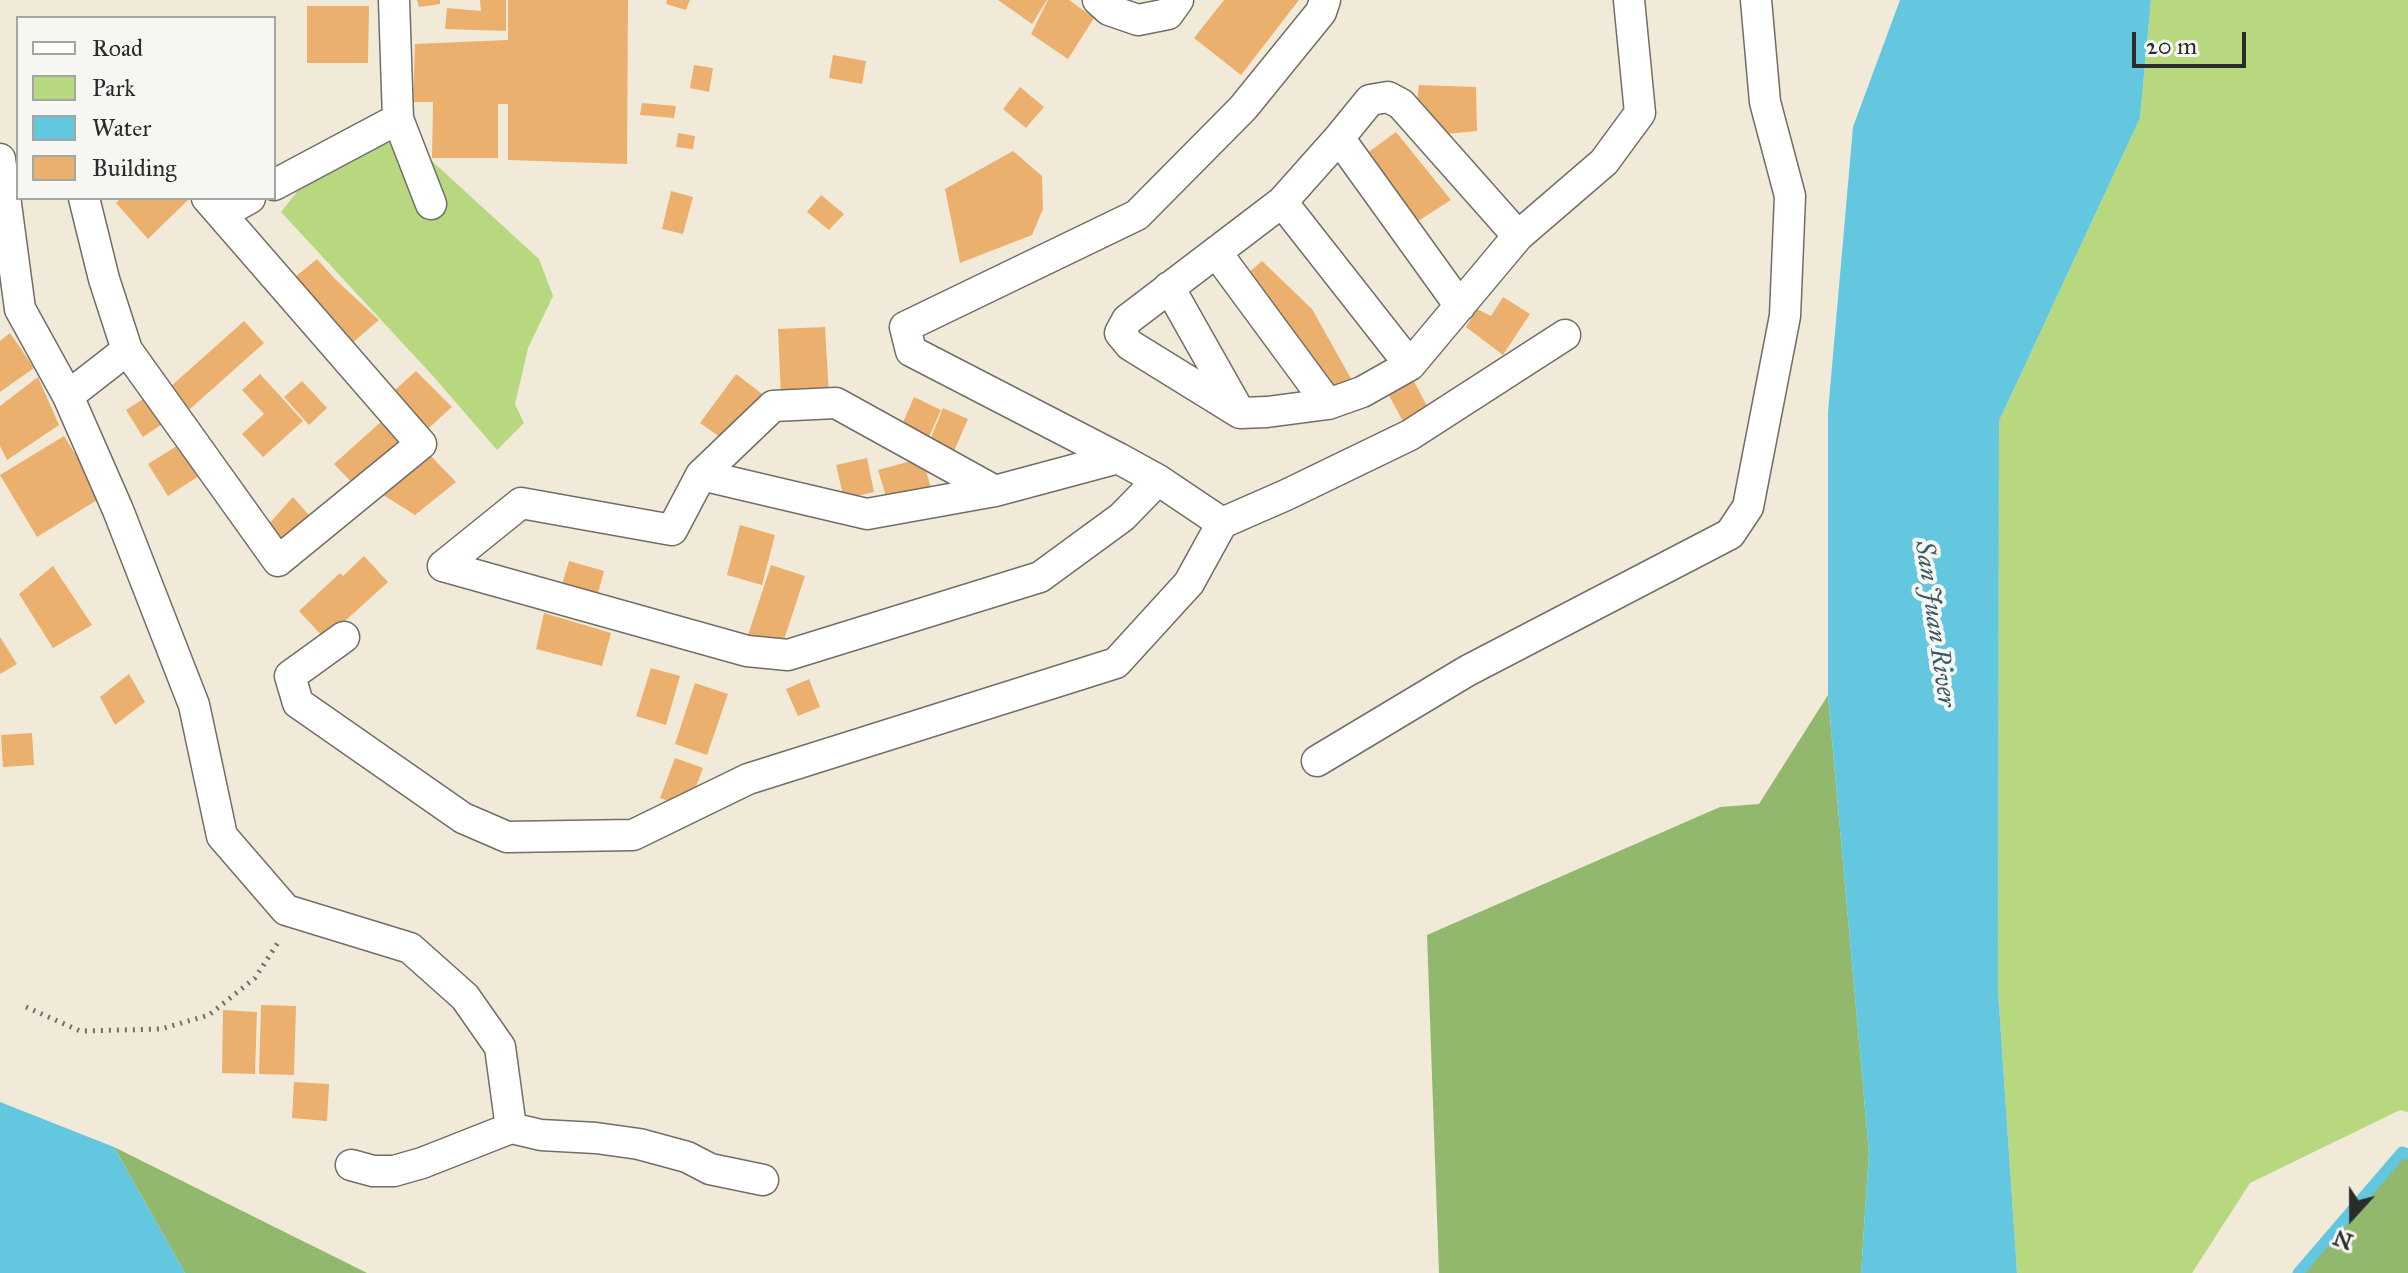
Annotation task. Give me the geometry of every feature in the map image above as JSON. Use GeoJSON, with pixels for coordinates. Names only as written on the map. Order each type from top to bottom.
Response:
{"type":"FeatureCollection","features":[{"type":"Feature","properties":{"kind":"street"},"geometry":{"type":"LineString","coordinates":[[394,0],[398,119],[431,204]]}},
{"type":"Feature","properties":{"kind":"street"},"geometry":{"type":"LineString","coordinates":[[1098,0],[1109,10],[1138,20],[1168,14],[1178,0]]}},
{"type":"Feature","properties":{"kind":"street"},"geometry":{"type":"LineString","coordinates":[[1222,523],[1158,480],[911,351],[905,327],[1137,215],[1243,108],[1321,12],[1325,0]]}},
{"type":"Feature","properties":{"kind":"street"},"geometry":{"type":"LineString","coordinates":[[1518,236],[1401,104],[1388,97],[1370,100],[1282,202],[1127,320],[1120,333],[1130,345],[1240,413],[1328,404],[1362,392],[1410,365],[1518,236],[1604,162],[1640,113],[1629,0]]}},
{"type":"Feature","properties":{"kind":"street"},"geometry":{"type":"LineString","coordinates":[[1317,761],[1467,671],[1730,534],[1748,507],[1785,316],[1790,196],[1765,102],[1756,0]]}},
{"type":"Feature","properties":{"kind":"street"},"geometry":{"type":"LineString","coordinates":[[276,184],[398,119]]}},
{"type":"Feature","properties":{"kind":"street"},"geometry":{"type":"LineString","coordinates":[[1339,138],[1460,306]]}},
{"type":"Feature","properties":{"kind":"street"},"geometry":{"type":"LineString","coordinates":[[0,159],[20,309],[68,396],[118,510],[194,705],[222,836],[286,910],[410,948],[465,997],[500,1047],[511,1128]]}},
{"type":"Feature","properties":{"kind":"street"},"geometry":{"type":"LineString","coordinates":[[84,200],[104,279],[127,350],[278,561],[421,444],[214,206],[241,200]]}},
{"type":"Feature","properties":{"kind":"street"},"geometry":{"type":"LineString","coordinates":[[1282,202],[1410,365]]}},
{"type":"Feature","properties":{"kind":"street"},"geometry":{"type":"LineString","coordinates":[[1216,252],[1328,404]]}},
{"type":"Feature","properties":{"kind":"street"},"geometry":{"type":"LineString","coordinates":[[1169,287],[1240,413]]}},
{"type":"Feature","properties":{"kind":"street"},"geometry":{"type":"LineString","coordinates":[[344,637],[290,676],[298,703],[463,818],[507,837],[633,835],[748,779],[1116,663],[1189,583],[1222,523],[1410,435],[1565,335]]}},
{"type":"Feature","properties":{"kind":"street"},"geometry":{"type":"LineString","coordinates":[[68,396],[127,350]]}},
{"type":"Feature","properties":{"kind":"street"},"geometry":{"type":"LineString","coordinates":[[995,491],[836,403],[773,406],[701,475],[672,530],[521,503],[443,566],[747,651],[788,655],[1040,577],[1122,517],[1158,480]]}},
{"type":"Feature","properties":{"kind":"street"},"geometry":{"type":"LineString","coordinates":[[701,475],[867,514],[995,491],[1118,458]]}},
{"type":"Feature","properties":{"kind":"street"},"geometry":{"type":"LineString","coordinates":[[351,1165],[373,1171],[394,1171],[511,1128],[541,1135],[639,1144],[687,1157],[710,1169],[763,1180]]}},
{"type":"Feature","properties":{"kind":"path"},"geometry":{"type":"LineString","coordinates":[[26,1007],[80,1031],[161,1029],[209,1015],[255,978],[286,931],[286,910]]}},
{"type":"Feature","properties":{"kind":"green space"},"geometry":{"type":"Polygon","coordinates":[[[2151,0],[2408,0],[2408,1112],[2400,1110],[2250,1183],[2192,1273],[2017,1273],[1998,990],[1999,421],[2140,118],[2151,0]]]}},
{"type":"Feature","properties":{"kind":"green space"},"geometry":{"type":"Polygon","coordinates":[[[372,123],[421,151],[539,259],[553,296],[528,348],[515,404],[524,423],[497,450],[281,212],[323,159],[372,123]]]}},
{"type":"Feature","properties":{"kind":"green space"},"geometry":{"type":"Polygon","coordinates":[[[1828,695],[1869,1153],[1861,1273],[1439,1273],[1427,935],[1720,807],[1759,804],[1828,695]]]}},
{"type":"Feature","properties":{"kind":"green space"},"geometry":{"type":"Polygon","coordinates":[[[114,1147],[367,1273],[185,1273],[114,1147]]]}},
{"type":"Feature","properties":{"kind":"green space"},"geometry":{"type":"Polygon","coordinates":[[[2402,1152],[2408,1154],[2408,1273],[2298,1273],[2402,1152]]]}},
{"type":"Feature","properties":{"kind":"water","name":"San Juan River"},"geometry":{"type":"Polygon","coordinates":[[[1900,0],[2151,0],[2140,118],[1999,421],[1998,990],[2017,1273],[1861,1273],[1869,1153],[1828,695],[1828,412],[1853,127],[1900,0]]]}},
{"type":"Feature","properties":{"kind":"water"},"geometry":{"type":"Polygon","coordinates":[[[0,1102],[114,1147],[185,1273],[0,1273],[0,1102]]]}},
{"type":"Feature","properties":{"kind":"building"},"geometry":{"type":"Polygon","coordinates":[[[417,0],[440,0],[440,4],[419,7],[417,0]]]}},
{"type":"Feature","properties":{"kind":"building"},"geometry":{"type":"Polygon","coordinates":[[[480,0],[506,0],[506,31],[445,29],[447,8],[481,11],[480,0]]]}},
{"type":"Feature","properties":{"kind":"building"},"geometry":{"type":"Polygon","coordinates":[[[508,0],[628,0],[627,164],[508,160],[508,104],[498,104],[498,158],[432,158],[433,102],[413,102],[415,44],[508,40],[508,0]]]}},
{"type":"Feature","properties":{"kind":"building"},"geometry":{"type":"Polygon","coordinates":[[[667,0],[690,0],[686,10],[666,4],[667,0]]]}},
{"type":"Feature","properties":{"kind":"building"},"geometry":{"type":"Polygon","coordinates":[[[998,0],[1047,0],[1032,24],[998,0]]]}},
{"type":"Feature","properties":{"kind":"building"},"geometry":{"type":"Polygon","coordinates":[[[1048,0],[1069,0],[1094,18],[1068,59],[1031,34],[1048,0]]]}},
{"type":"Feature","properties":{"kind":"building"},"geometry":{"type":"Polygon","coordinates":[[[1224,0],[1299,0],[1241,75],[1194,38],[1224,0]]]}},
{"type":"Feature","properties":{"kind":"building"},"geometry":{"type":"Polygon","coordinates":[[[307,6],[369,6],[368,63],[307,63],[307,6]]]}},
{"type":"Feature","properties":{"kind":"building"},"geometry":{"type":"Polygon","coordinates":[[[833,55],[866,61],[862,84],[829,78],[833,55]]]}},
{"type":"Feature","properties":{"kind":"building"},"geometry":{"type":"Polygon","coordinates":[[[694,65],[713,68],[709,92],[690,88],[694,65]]]}},
{"type":"Feature","properties":{"kind":"building"},"geometry":{"type":"Polygon","coordinates":[[[1419,85],[1476,87],[1477,131],[1437,135],[1416,110],[1419,85]]]}},
{"type":"Feature","properties":{"kind":"building"},"geometry":{"type":"Polygon","coordinates":[[[1020,87],[1044,107],[1026,128],[1003,109],[1020,87]]]}},
{"type":"Feature","properties":{"kind":"building"},"geometry":{"type":"Polygon","coordinates":[[[642,103],[676,106],[674,118],[640,115],[642,103]]]}},
{"type":"Feature","properties":{"kind":"building"},"geometry":{"type":"Polygon","coordinates":[[[1396,132],[1451,200],[1415,223],[1362,157],[1396,132]]]}},
{"type":"Feature","properties":{"kind":"building"},"geometry":{"type":"Polygon","coordinates":[[[678,133],[695,136],[693,149],[676,147],[678,133]]]}},
{"type":"Feature","properties":{"kind":"building"},"geometry":{"type":"Polygon","coordinates":[[[1013,151],[1042,176],[1043,209],[1032,235],[960,263],[945,189],[1013,151]]]}},
{"type":"Feature","properties":{"kind":"building"},"geometry":{"type":"Polygon","coordinates":[[[671,191],[693,197],[683,234],[662,229],[671,191]]]}},
{"type":"Feature","properties":{"kind":"building"},"geometry":{"type":"Polygon","coordinates":[[[821,195],[844,214],[829,230],[807,212],[821,195]]]}},
{"type":"Feature","properties":{"kind":"building"},"geometry":{"type":"Polygon","coordinates":[[[119,200],[188,200],[148,239],[116,203],[119,200]]]}},
{"type":"Feature","properties":{"kind":"building"},"geometry":{"type":"Polygon","coordinates":[[[317,259],[379,320],[343,351],[289,282],[317,259]]]}},
{"type":"Feature","properties":{"kind":"building"},"geometry":{"type":"Polygon","coordinates":[[[1262,261],[1312,309],[1358,391],[1329,397],[1239,281],[1262,261]]]}},
{"type":"Feature","properties":{"kind":"building"},"geometry":{"type":"Polygon","coordinates":[[[1503,297],[1530,314],[1503,355],[1466,327],[1477,309],[1491,316],[1503,297]]]}},
{"type":"Feature","properties":{"kind":"building"},"geometry":{"type":"Polygon","coordinates":[[[244,321],[264,343],[190,409],[170,387],[244,321]]]}},
{"type":"Feature","properties":{"kind":"building"},"geometry":{"type":"Polygon","coordinates":[[[825,327],[829,395],[781,397],[778,329],[825,327]]]}},
{"type":"Feature","properties":{"kind":"building"},"geometry":{"type":"Polygon","coordinates":[[[10,333],[34,368],[0,392],[0,341],[10,333]]]}},
{"type":"Feature","properties":{"kind":"building"},"geometry":{"type":"Polygon","coordinates":[[[416,371],[452,407],[422,434],[385,399],[416,371]]]}},
{"type":"Feature","properties":{"kind":"building"},"geometry":{"type":"Polygon","coordinates":[[[260,374],[303,421],[263,457],[242,434],[264,414],[242,390],[260,374]]]}},
{"type":"Feature","properties":{"kind":"building"},"geometry":{"type":"Polygon","coordinates":[[[736,374],[766,397],[730,444],[700,423],[736,374]]]}},
{"type":"Feature","properties":{"kind":"building"},"geometry":{"type":"Polygon","coordinates":[[[1411,376],[1431,413],[1406,427],[1386,390],[1411,376]]]}},
{"type":"Feature","properties":{"kind":"building"},"geometry":{"type":"Polygon","coordinates":[[[38,377],[59,425],[7,460],[0,446],[0,406],[38,377]]]}},
{"type":"Feature","properties":{"kind":"building"},"geometry":{"type":"Polygon","coordinates":[[[302,381],[327,408],[309,425],[284,397],[302,381]]]}},
{"type":"Feature","properties":{"kind":"building"},"geometry":{"type":"Polygon","coordinates":[[[154,392],[171,418],[143,437],[126,410],[154,392]]]}},
{"type":"Feature","properties":{"kind":"building"},"geometry":{"type":"Polygon","coordinates":[[[914,397],[941,410],[928,439],[901,427],[914,397]]]}},
{"type":"Feature","properties":{"kind":"building"},"geometry":{"type":"Polygon","coordinates":[[[943,408],[968,419],[954,451],[930,440],[943,408]]]}},
{"type":"Feature","properties":{"kind":"building"},"geometry":{"type":"Polygon","coordinates":[[[383,420],[407,446],[359,490],[334,464],[383,420]]]}},
{"type":"Feature","properties":{"kind":"building"},"geometry":{"type":"Polygon","coordinates":[[[64,436],[102,497],[37,537],[0,475],[64,436]]]}},
{"type":"Feature","properties":{"kind":"building"},"geometry":{"type":"Polygon","coordinates":[[[188,439],[208,470],[168,496],[148,464],[188,439]]]}},
{"type":"Feature","properties":{"kind":"building"},"geometry":{"type":"Polygon","coordinates":[[[430,455],[456,482],[415,515],[380,493],[430,455]]]}},
{"type":"Feature","properties":{"kind":"building"},"geometry":{"type":"Polygon","coordinates":[[[867,458],[874,492],[844,499],[836,465],[867,458]]]}},
{"type":"Feature","properties":{"kind":"building"},"geometry":{"type":"Polygon","coordinates":[[[922,458],[932,491],[888,503],[878,470],[922,458]]]}},
{"type":"Feature","properties":{"kind":"building"},"geometry":{"type":"Polygon","coordinates":[[[293,497],[316,523],[290,548],[267,526],[293,497]]]}},
{"type":"Feature","properties":{"kind":"building"},"geometry":{"type":"Polygon","coordinates":[[[740,525],[775,535],[762,585],[727,575],[740,525]]]}},
{"type":"Feature","properties":{"kind":"building"},"geometry":{"type":"Polygon","coordinates":[[[364,556],[388,582],[325,639],[299,611],[340,573],[343,576],[364,556]]]}},
{"type":"Feature","properties":{"kind":"building"},"geometry":{"type":"Polygon","coordinates":[[[569,561],[604,571],[595,604],[559,595],[569,561]]]}},
{"type":"Feature","properties":{"kind":"building"},"geometry":{"type":"Polygon","coordinates":[[[771,565],[805,576],[781,649],[747,638],[771,565]]]}},
{"type":"Feature","properties":{"kind":"building"},"geometry":{"type":"Polygon","coordinates":[[[53,566],[92,625],[53,648],[19,594],[53,566]]]}},
{"type":"Feature","properties":{"kind":"building"},"geometry":{"type":"Polygon","coordinates":[[[544,613],[611,633],[602,666],[536,649],[544,613]]]}},
{"type":"Feature","properties":{"kind":"building"},"geometry":{"type":"Polygon","coordinates":[[[0,637],[17,664],[0,674],[0,637]]]}},
{"type":"Feature","properties":{"kind":"building"},"geometry":{"type":"Polygon","coordinates":[[[651,668],[680,676],[666,725],[636,716],[651,668]]]}},
{"type":"Feature","properties":{"kind":"building"},"geometry":{"type":"Polygon","coordinates":[[[129,674],[145,702],[115,725],[100,697],[129,674]]]}},
{"type":"Feature","properties":{"kind":"building"},"geometry":{"type":"Polygon","coordinates":[[[809,679],[820,707],[798,716],[786,689],[809,679]]]}},
{"type":"Feature","properties":{"kind":"building"},"geometry":{"type":"Polygon","coordinates":[[[695,683],[728,694],[707,755],[675,744],[695,683]]]}},
{"type":"Feature","properties":{"kind":"building"},"geometry":{"type":"Polygon","coordinates":[[[32,733],[34,765],[3,767],[1,735],[32,733]]]}},
{"type":"Feature","properties":{"kind":"building"},"geometry":{"type":"Polygon","coordinates":[[[675,758],[703,768],[688,808],[660,798],[675,758]]]}},
{"type":"Feature","properties":{"kind":"building"},"geometry":{"type":"Polygon","coordinates":[[[261,1005],[296,1006],[294,1075],[259,1074],[261,1005]]]}},
{"type":"Feature","properties":{"kind":"building"},"geometry":{"type":"Polygon","coordinates":[[[223,1010],[257,1012],[255,1074],[222,1073],[223,1010]]]}},
{"type":"Feature","properties":{"kind":"building"},"geometry":{"type":"Polygon","coordinates":[[[294,1082],[329,1084],[327,1121],[292,1118],[294,1082]]]}},
{"type":"Feature","properties":{"kind":"waterway"},"geometry":{"type":"LineString","coordinates":[[2298,1273],[2402,1152],[2408,1154]]}}]}
